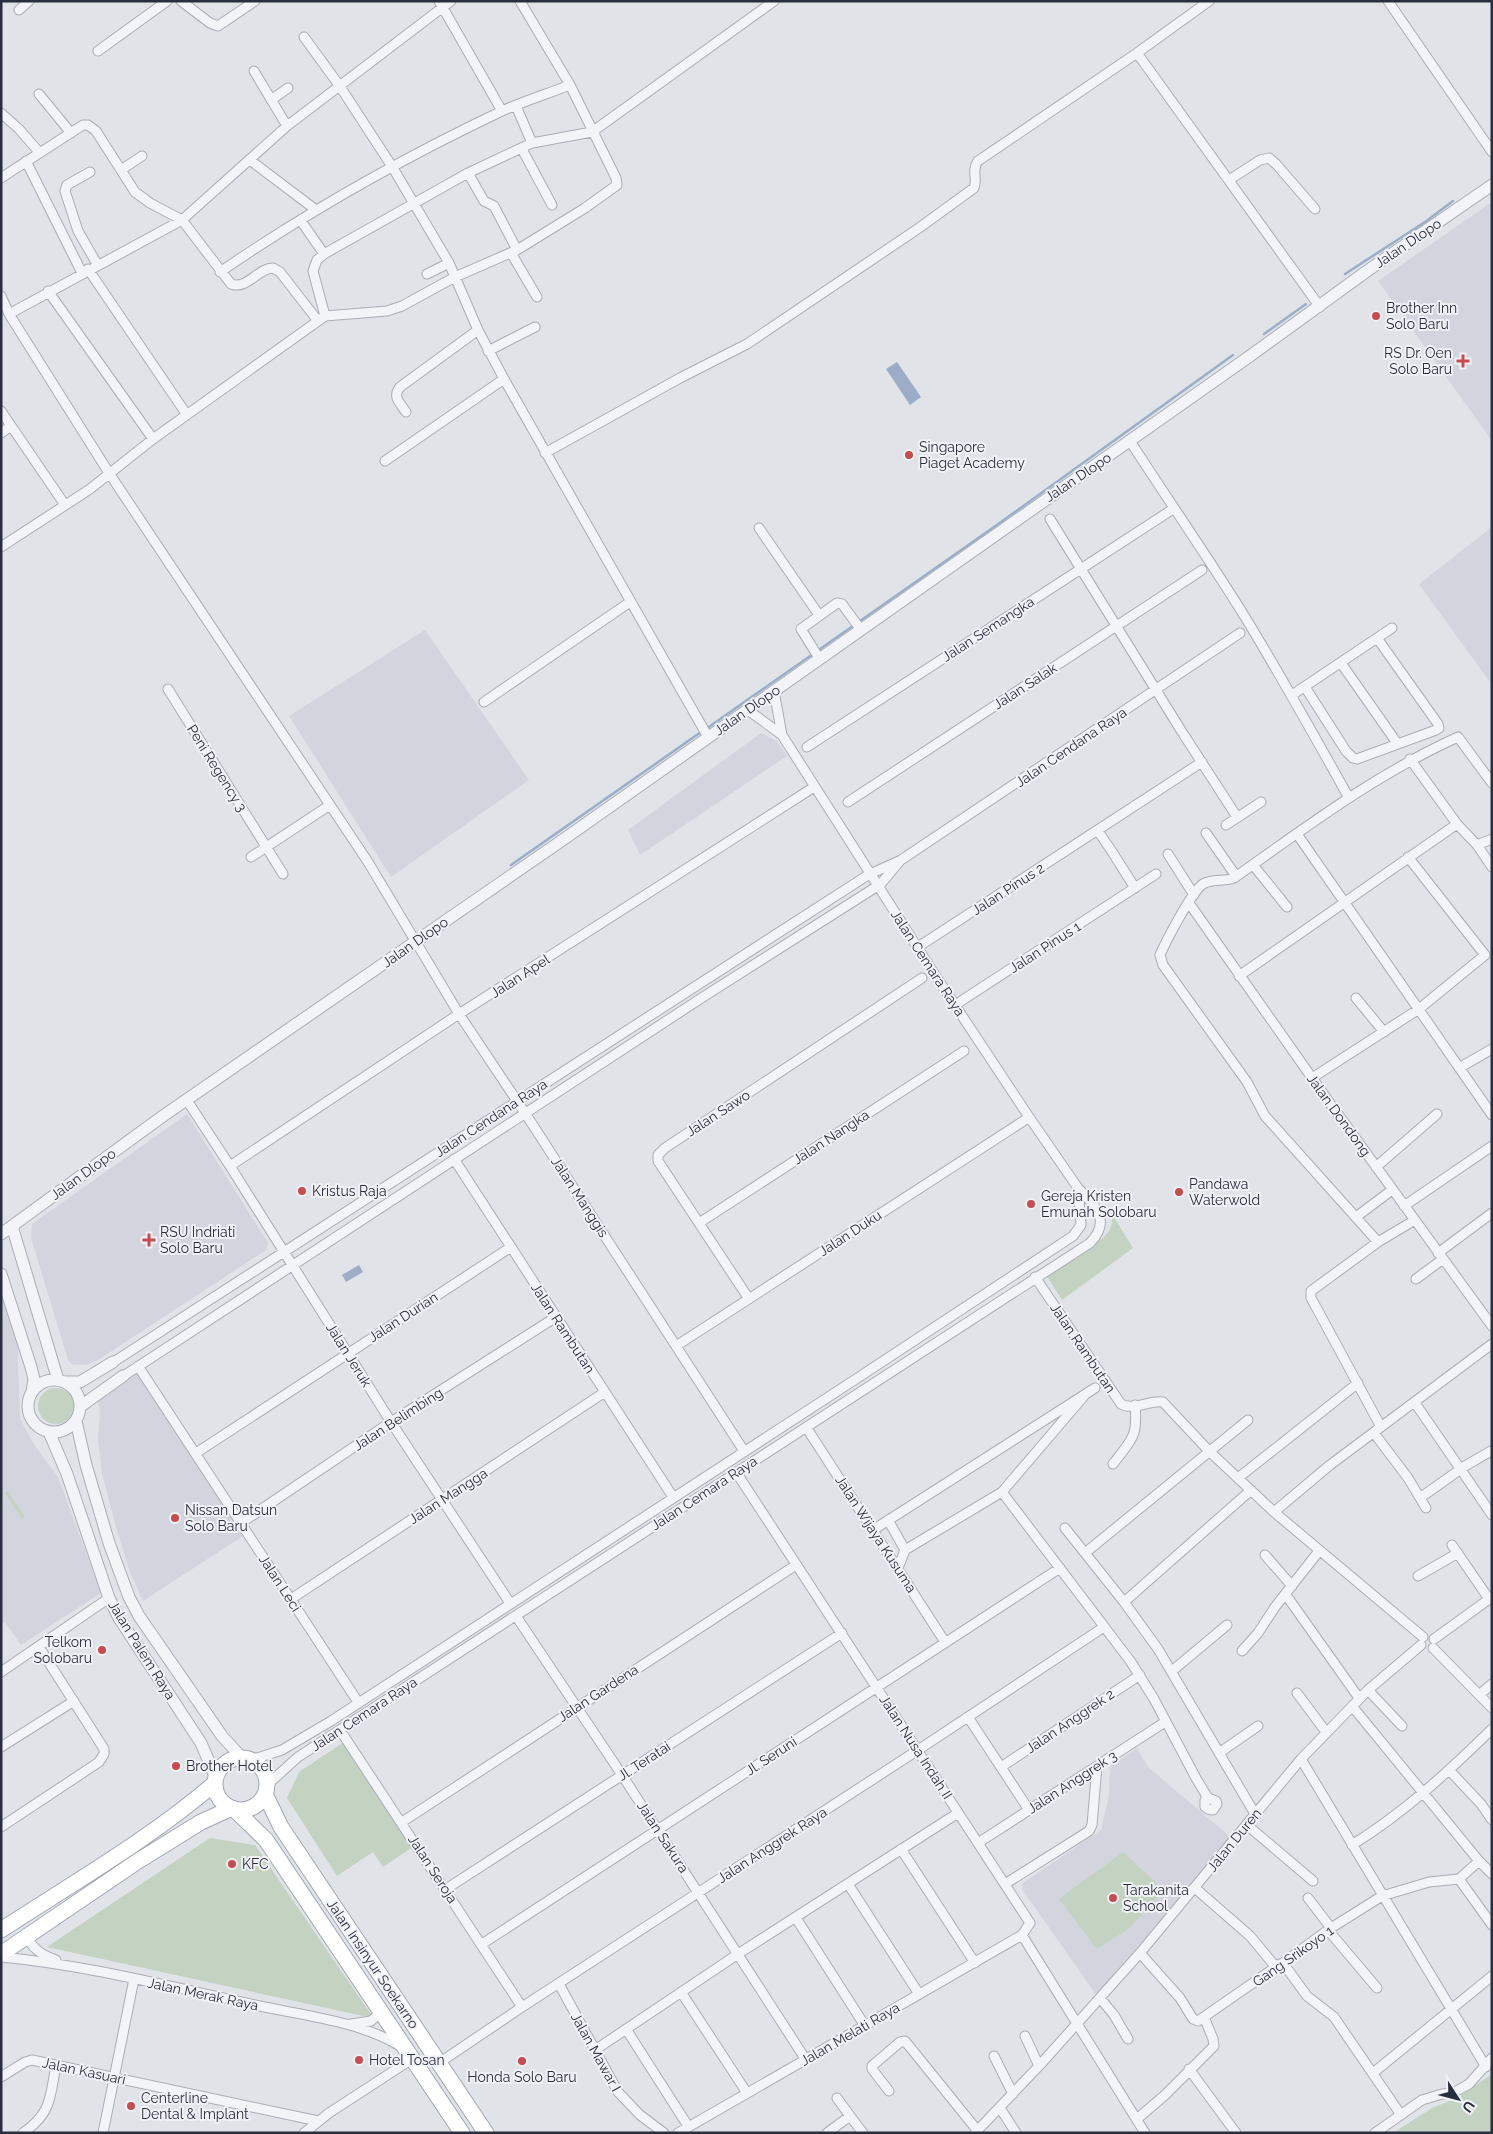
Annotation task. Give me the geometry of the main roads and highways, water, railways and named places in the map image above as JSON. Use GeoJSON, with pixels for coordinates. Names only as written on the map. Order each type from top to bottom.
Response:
{"type":"FeatureCollection","features":[{"type":"Feature","properties":{"kind":"main road"},"geometry":{"type":"LineString","coordinates":[[1,1930],[103,1864],[197,1798],[215,1780],[225,1763],[246,1759],[263,1770],[266,1789],[256,1805],[242,1810],[233,1809],[201,1822],[112,1878],[26,1936],[1,1956]]}},
{"type":"Feature","properties":{"kind":"main road"},"geometry":{"type":"LineString","coordinates":[[215,1780],[219,1798],[233,1809]]}},
{"type":"Feature","properties":{"kind":"main road","name":"Jalan Insinyur Soekarno"},"geometry":{"type":"LineString","coordinates":[[266,1789],[281,1827],[486,2133]]}},
{"type":"Feature","properties":{"kind":"main road","name":"Jalan Insinyur Soekarno"},"geometry":{"type":"LineString","coordinates":[[233,1809],[266,1840],[462,2133]]}},
{"type":"Feature","properties":{"kind":"main road"},"geometry":{"type":"LineString","coordinates":[[130,1845],[127,1852],[128,1858],[138,1861]]}},
{"type":"Feature","properties":{"kind":"main road"},"geometry":{"type":"LineString","coordinates":[[103,1864],[109,1863],[113,1866],[115,1872],[112,1878]]}},
{"type":"Feature","properties":{"kind":"main road"},"geometry":{"type":"LineString","coordinates":[[304,1898],[322,1887]]}},
{"type":"Feature","properties":{"kind":"water"},"geometry":{"type":"Polygon","coordinates":[[[897,362],[921,397],[910,405],[886,369],[897,362]]]}},
{"type":"Feature","properties":{"kind":"water"},"geometry":{"type":"Polygon","coordinates":[[[359,1265],[363,1272],[346,1282],[342,1275],[359,1265]]]}},
{"type":"Feature","properties":{"kind":"waterway"},"geometry":{"type":"LineString","coordinates":[[1345,274],[1425,222],[1453,201]]}},
{"type":"Feature","properties":{"kind":"waterway"},"geometry":{"type":"LineString","coordinates":[[1264,334],[1306,304]]}},
{"type":"Feature","properties":{"kind":"waterway"},"geometry":{"type":"LineString","coordinates":[[706,729],[994,527],[1233,355]]}},
{"type":"Feature","properties":{"kind":"waterway"},"geometry":{"type":"LineString","coordinates":[[511,865],[701,732]]}},
{"type":"Feature","properties":{"kind":"place","name":"Brother Inn Solo Baru"},"geometry":{"type":"Point","coordinates":[1376,316]}},
{"type":"Feature","properties":{"kind":"place","name":"RS Dr. Oen Solo Baru"},"geometry":{"type":"Point","coordinates":[1463,361]}},
{"type":"Feature","properties":{"kind":"place","name":"Singapore Piaget Academy"},"geometry":{"type":"Point","coordinates":[909,455]}},
{"type":"Feature","properties":{"kind":"place","name":"Kristus Raja"},"geometry":{"type":"Point","coordinates":[302,1191]}},
{"type":"Feature","properties":{"kind":"place","name":"Pandawa Waterwold"},"geometry":{"type":"Point","coordinates":[1179,1192]}},
{"type":"Feature","properties":{"kind":"place","name":"Gereja Kristen Emunah Solobaru"},"geometry":{"type":"Point","coordinates":[1031,1204]}},
{"type":"Feature","properties":{"kind":"place","name":"RSU Indriati Solo Baru"},"geometry":{"type":"Point","coordinates":[149,1240]}},
{"type":"Feature","properties":{"kind":"place","name":"Nissan Datsun Solo Baru"},"geometry":{"type":"Point","coordinates":[175,1518]}},
{"type":"Feature","properties":{"kind":"place","name":"Telkom Solobaru"},"geometry":{"type":"Point","coordinates":[102,1650]}},
{"type":"Feature","properties":{"kind":"place","name":"Brother Hotel"},"geometry":{"type":"Point","coordinates":[176,1766]}},
{"type":"Feature","properties":{"kind":"place","name":"KFC"},"geometry":{"type":"Point","coordinates":[232,1864]}},
{"type":"Feature","properties":{"kind":"place","name":"Tarakanita School"},"geometry":{"type":"Point","coordinates":[1113,1898]}},
{"type":"Feature","properties":{"kind":"place","name":"Hotel Tosan"},"geometry":{"type":"Point","coordinates":[359,2060]}},
{"type":"Feature","properties":{"kind":"place","name":"Honda Solo Baru"},"geometry":{"type":"Point","coordinates":[522,2061]}},
{"type":"Feature","properties":{"kind":"place","name":"Centerline Dental & Implant"},"geometry":{"type":"Point","coordinates":[131,2106]}}]}
